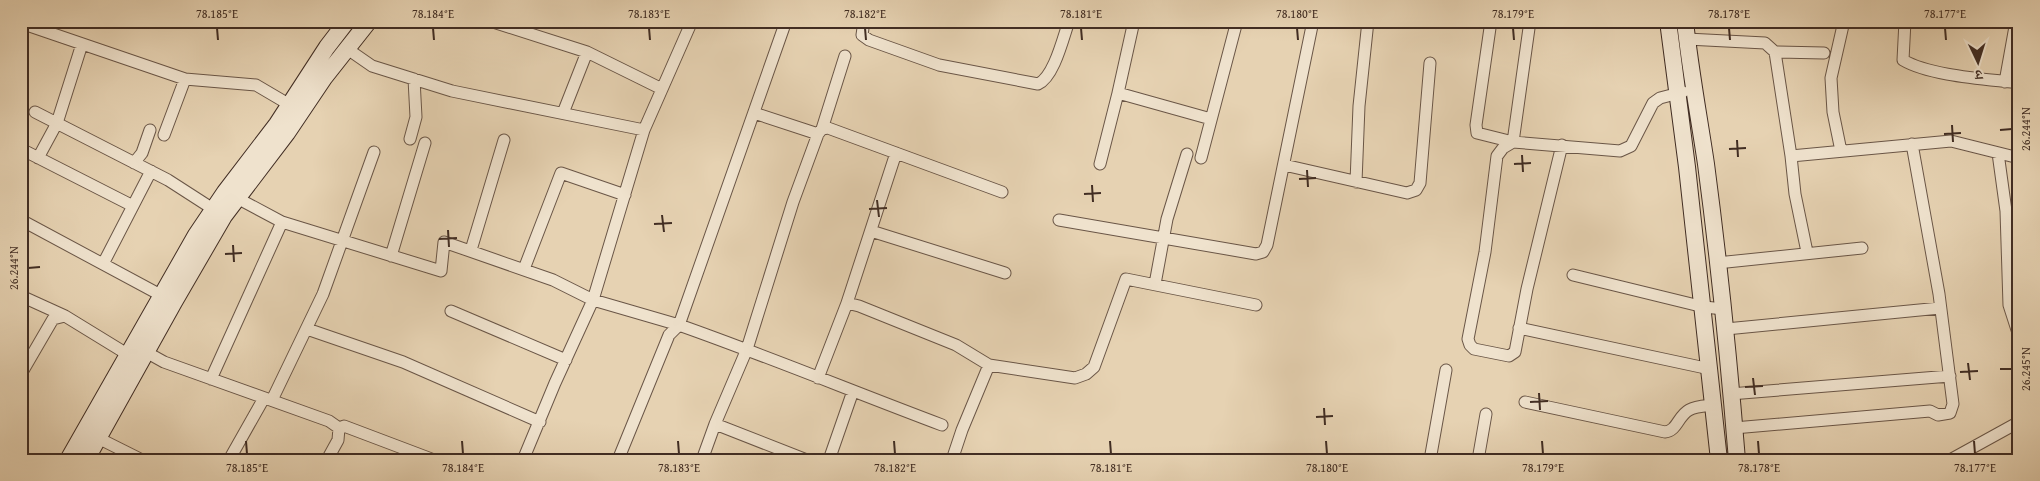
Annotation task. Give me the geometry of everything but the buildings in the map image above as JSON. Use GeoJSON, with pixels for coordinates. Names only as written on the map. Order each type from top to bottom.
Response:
{"type":"FeatureCollection","features":[{"type":"Feature","properties":{"kind":"street"},"geometry":{"type":"LineString","coordinates":[[68,460],[91,434],[146,352],[167,299],[213,209],[266,140],[322,54],[347,21]]}},
{"type":"Feature","properties":{"kind":"street"},"geometry":{"type":"LineString","coordinates":[[86,460],[91,434],[127,354],[210,239],[236,198],[288,133],[346,48],[369,21]]}},
{"type":"Feature","properties":{"kind":"street"},"geometry":{"type":"LineString","coordinates":[[523,460],[593,300],[644,130],[692,21]]}},
{"type":"Feature","properties":{"kind":"street"},"geometry":{"type":"LineString","coordinates":[[618,460],[669,335],[679,325],[786,21]]}},
{"type":"Feature","properties":{"kind":"street"},"geometry":{"type":"LineString","coordinates":[[864,21],[862,35],[869,40],[939,65],[1038,84],[1050,73],[1069,21]]}},
{"type":"Feature","properties":{"kind":"street"},"geometry":{"type":"LineString","coordinates":[[1100,164],[1134,21]]}},
{"type":"Feature","properties":{"kind":"street"},"geometry":{"type":"LineString","coordinates":[[1201,158],[1237,21]]}},
{"type":"Feature","properties":{"kind":"street"},"geometry":{"type":"LineString","coordinates":[[1059,220],[1256,254],[1263,252],[1267,245],[1313,21]]}},
{"type":"Feature","properties":{"kind":"street"},"geometry":{"type":"LineString","coordinates":[[1356,182],[1359,106],[1368,21]]}},
{"type":"Feature","properties":{"kind":"street"},"geometry":{"type":"LineString","coordinates":[[1491,21],[1476,125],[1477,133],[1513,142],[1620,151],[1630,146],[1653,103],[1660,98],[1677,93],[1695,92]]}},
{"type":"Feature","properties":{"kind":"street"},"geometry":{"type":"LineString","coordinates":[[1513,142],[1530,21]]}},
{"type":"Feature","properties":{"kind":"street"},"geometry":{"type":"LineString","coordinates":[[1668,21],[1704,307],[1719,460]]}},
{"type":"Feature","properties":{"kind":"street"},"geometry":{"type":"LineString","coordinates":[[1685,21],[1724,309],[1737,460]]}},
{"type":"Feature","properties":{"kind":"street"},"geometry":{"type":"LineString","coordinates":[[1841,151],[1833,112],[1831,78],[1844,21]]}},
{"type":"Feature","properties":{"kind":"street"},"geometry":{"type":"LineString","coordinates":[[1905,21],[1903,60],[1912,65],[1954,74],[2019,83]]}},
{"type":"Feature","properties":{"kind":"street"},"geometry":{"type":"LineString","coordinates":[[2005,82],[2016,21]]}},
{"type":"Feature","properties":{"kind":"street"},"geometry":{"type":"LineString","coordinates":[[498,22],[587,52],[662,89]]}},
{"type":"Feature","properties":{"kind":"street"},"geometry":{"type":"LineString","coordinates":[[21,23],[185,79],[256,85],[290,105]]}},
{"type":"Feature","properties":{"kind":"street"},"geometry":{"type":"LineString","coordinates":[[1687,39],[1765,43],[1775,52],[1795,194],[1807,252]]}},
{"type":"Feature","properties":{"kind":"street"},"geometry":{"type":"LineString","coordinates":[[38,158],[57,123],[82,44]]}},
{"type":"Feature","properties":{"kind":"street"},"geometry":{"type":"LineString","coordinates":[[346,48],[372,66],[452,91],[644,130]]}},
{"type":"Feature","properties":{"kind":"street"},"geometry":{"type":"LineString","coordinates":[[563,113],[587,52]]}},
{"type":"Feature","properties":{"kind":"street"},"geometry":{"type":"LineString","coordinates":[[1775,52],[1824,53]]}},
{"type":"Feature","properties":{"kind":"street"},"geometry":{"type":"LineString","coordinates":[[702,460],[747,349],[793,202],[820,131],[845,56]]}},
{"type":"Feature","properties":{"kind":"street"},"geometry":{"type":"LineString","coordinates":[[1284,165],[1407,193],[1416,190],[1420,183],[1430,63]]}},
{"type":"Feature","properties":{"kind":"street"},"geometry":{"type":"LineString","coordinates":[[164,135],[185,79]]}},
{"type":"Feature","properties":{"kind":"street"},"geometry":{"type":"LineString","coordinates":[[410,139],[416,117],[414,79]]}},
{"type":"Feature","properties":{"kind":"street"},"geometry":{"type":"LineString","coordinates":[[1118,93],[1211,119]]}},
{"type":"Feature","properties":{"kind":"street"},"geometry":{"type":"LineString","coordinates":[[35,112],[151,171],[213,209]]}},
{"type":"Feature","properties":{"kind":"street"},"geometry":{"type":"LineString","coordinates":[[754,112],[820,131],[828,128],[1002,192]]}},
{"type":"Feature","properties":{"kind":"street"},"geometry":{"type":"LineString","coordinates":[[134,162],[142,153],[150,130]]}},
{"type":"Feature","properties":{"kind":"street"},"geometry":{"type":"LineString","coordinates":[[471,250],[504,140]]}},
{"type":"Feature","properties":{"kind":"street"},"geometry":{"type":"LineString","coordinates":[[1791,156],[1951,141],[2019,158]]}},
{"type":"Feature","properties":{"kind":"street"},"geometry":{"type":"LineString","coordinates":[[1513,142],[1503,148],[1497,156],[1485,252],[1468,342],[1474,349],[1511,356],[1515,352],[1527,289],[1562,145]]}},
{"type":"Feature","properties":{"kind":"street"},"geometry":{"type":"LineString","coordinates":[[392,256],[425,143]]}},
{"type":"Feature","properties":{"kind":"street"},"geometry":{"type":"LineString","coordinates":[[1734,428],[1930,411],[1938,415],[1950,413],[1953,404],[1950,376],[1912,144]]}},
{"type":"Feature","properties":{"kind":"street"},"geometry":{"type":"LineString","coordinates":[[21,150],[133,206]]}},
{"type":"Feature","properties":{"kind":"street"},"geometry":{"type":"LineString","coordinates":[[229,460],[268,399],[307,329],[323,294],[374,152]]}},
{"type":"Feature","properties":{"kind":"street"},"geometry":{"type":"LineString","coordinates":[[818,378],[847,303],[896,153]]}},
{"type":"Feature","properties":{"kind":"street"},"geometry":{"type":"LineString","coordinates":[[1998,153],[2006,211],[2009,305],[2019,336]]}},
{"type":"Feature","properties":{"kind":"street"},"geometry":{"type":"LineString","coordinates":[[1156,284],[1167,219],[1187,154]]}},
{"type":"Feature","properties":{"kind":"street"},"geometry":{"type":"LineString","coordinates":[[103,264],[151,171]]}},
{"type":"Feature","properties":{"kind":"street"},"geometry":{"type":"LineString","coordinates":[[524,269],[561,173],[625,195]]}},
{"type":"Feature","properties":{"kind":"street"},"geometry":{"type":"LineString","coordinates":[[236,198],[282,222],[441,271],[444,242],[471,250],[553,280],[593,300],[679,325],[747,349],[818,378],[942,424]]}},
{"type":"Feature","properties":{"kind":"street"},"geometry":{"type":"LineString","coordinates":[[21,220],[167,299]]}},
{"type":"Feature","properties":{"kind":"street"},"geometry":{"type":"LineString","coordinates":[[211,379],[282,222]]}},
{"type":"Feature","properties":{"kind":"street"},"geometry":{"type":"LineString","coordinates":[[871,231],[1005,273]]}},
{"type":"Feature","properties":{"kind":"street"},"geometry":{"type":"LineString","coordinates":[[1717,263],[1807,252],[1862,248]]}},
{"type":"Feature","properties":{"kind":"street"},"geometry":{"type":"LineString","coordinates":[[1573,274],[1704,307],[1724,309]]}},
{"type":"Feature","properties":{"kind":"street"},"geometry":{"type":"LineString","coordinates":[[847,303],[859,306],[956,345],[989,365],[1075,378],[1086,374],[1094,367],[1126,280],[1156,284],[1256,305]]}},
{"type":"Feature","properties":{"kind":"street"},"geometry":{"type":"LineString","coordinates":[[21,296],[65,316],[127,354]]}},
{"type":"Feature","properties":{"kind":"street"},"geometry":{"type":"LineString","coordinates":[[1726,329],[1940,308]]}},
{"type":"Feature","properties":{"kind":"street"},"geometry":{"type":"LineString","coordinates":[[451,311],[566,360]]}},
{"type":"Feature","properties":{"kind":"street"},"geometry":{"type":"LineString","coordinates":[[21,374],[53,319],[65,316]]}},
{"type":"Feature","properties":{"kind":"street"},"geometry":{"type":"LineString","coordinates":[[1519,328],[1710,369]]}},
{"type":"Feature","properties":{"kind":"street"},"geometry":{"type":"LineString","coordinates":[[307,329],[404,362],[540,422]]}},
{"type":"Feature","properties":{"kind":"street"},"geometry":{"type":"LineString","coordinates":[[146,352],[164,362],[329,421],[338,428]]}},
{"type":"Feature","properties":{"kind":"street"},"geometry":{"type":"LineString","coordinates":[[952,460],[962,430],[989,365]]}},
{"type":"Feature","properties":{"kind":"street"},"geometry":{"type":"LineString","coordinates":[[1430,460],[1446,370]]}},
{"type":"Feature","properties":{"kind":"street"},"geometry":{"type":"LineString","coordinates":[[1730,394],[1950,376]]}},
{"type":"Feature","properties":{"kind":"street"},"geometry":{"type":"LineString","coordinates":[[829,460],[853,391]]}},
{"type":"Feature","properties":{"kind":"street"},"geometry":{"type":"LineString","coordinates":[[1525,402],[1665,432],[1675,428],[1680,418],[1689,410],[1714,405]]}},
{"type":"Feature","properties":{"kind":"street"},"geometry":{"type":"LineString","coordinates":[[1478,460],[1486,414]]}},
{"type":"Feature","properties":{"kind":"street"},"geometry":{"type":"LineString","coordinates":[[1950,460],[2019,422]]}},
{"type":"Feature","properties":{"kind":"street"},"geometry":{"type":"LineString","coordinates":[[715,424],[791,457],[807,460]]}},
{"type":"Feature","properties":{"kind":"street"},"geometry":{"type":"LineString","coordinates":[[338,428],[344,426],[415,456],[434,460]]}},
{"type":"Feature","properties":{"kind":"street"},"geometry":{"type":"LineString","coordinates":[[327,460],[338,440],[338,428]]}},
{"type":"Feature","properties":{"kind":"street"},"geometry":{"type":"LineString","coordinates":[[91,434],[142,460]]}}]}
